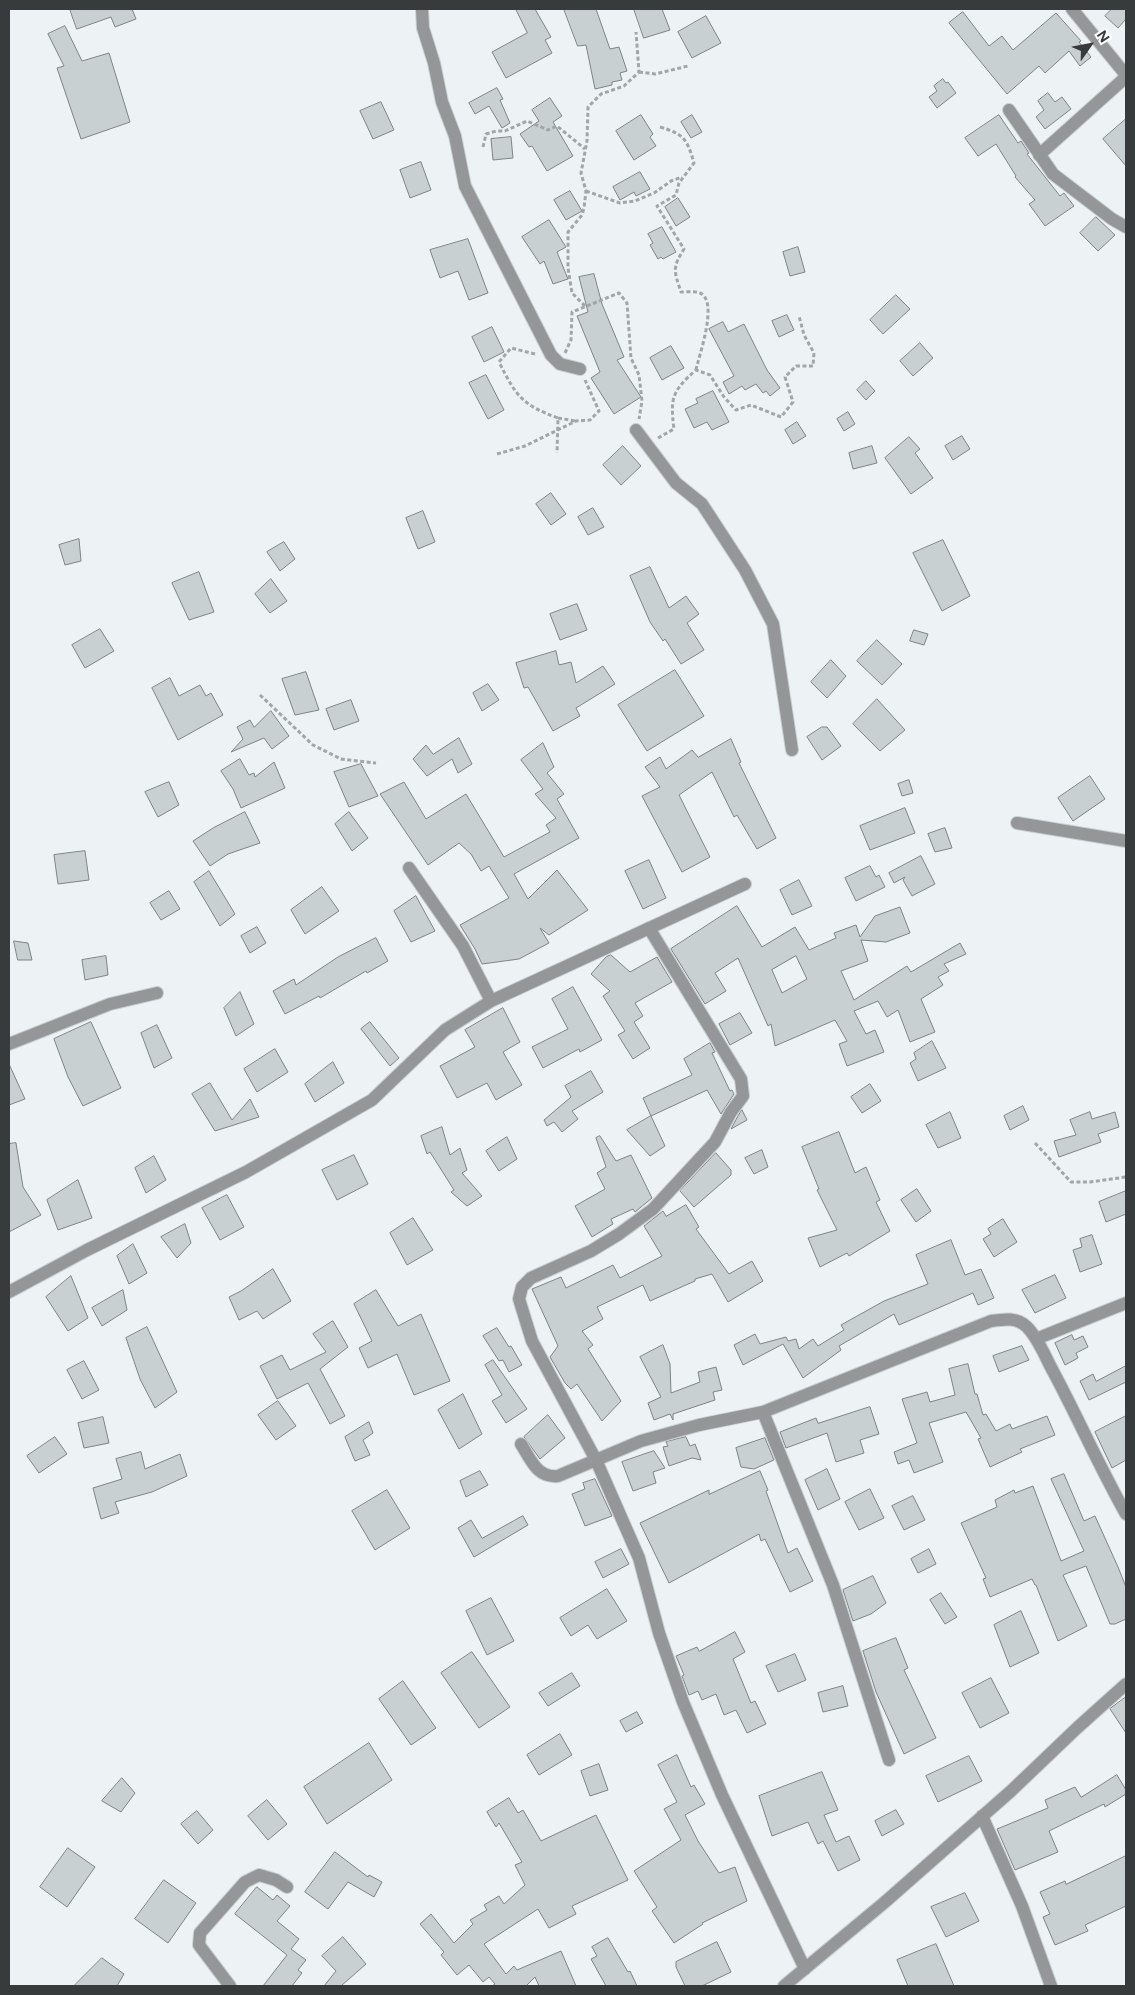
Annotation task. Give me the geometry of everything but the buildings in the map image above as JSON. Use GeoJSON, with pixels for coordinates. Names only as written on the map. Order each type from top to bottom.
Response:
{"type":"FeatureCollection","features":[{"type":"Feature","properties":{"kind":"street"},"geometry":{"type":"LineString","coordinates":[[422,9],[423,28],[434,63],[442,102],[455,136],[465,186],[555,360],[580,368]]}},
{"type":"Feature","properties":{"kind":"street"},"geometry":{"type":"LineString","coordinates":[[1039,155],[1126,76],[1072,9]]}},
{"type":"Feature","properties":{"kind":"street"},"geometry":{"type":"LineString","coordinates":[[1009,110],[1054,174],[1112,220],[1126,227]]}},
{"type":"Feature","properties":{"kind":"street"},"geometry":{"type":"LineString","coordinates":[[636,430],[676,484],[702,504],[746,570],[773,624],[792,750]]}},
{"type":"Feature","properties":{"kind":"street"},"geometry":{"type":"LineString","coordinates":[[1017,823],[1126,841]]}},
{"type":"Feature","properties":{"kind":"street"},"geometry":{"type":"LineString","coordinates":[[409,868],[463,946],[492,1001]]}},
{"type":"Feature","properties":{"kind":"street"},"geometry":{"type":"LineString","coordinates":[[9,1292],[87,1250],[246,1172],[372,1100],[445,1030],[492,1001],[744,884]]}},
{"type":"Feature","properties":{"kind":"street"},"geometry":{"type":"LineString","coordinates":[[649,928],[741,1079],[743,1096],[731,1112],[715,1142],[653,1208],[619,1234],[591,1251],[531,1278],[522,1287],[520,1299],[532,1341],[596,1460],[640,1558],[659,1633],[683,1702],[722,1795],[805,1970]]}},
{"type":"Feature","properties":{"kind":"street"},"geometry":{"type":"LineString","coordinates":[[9,1044],[110,1004],[157,993]]}},
{"type":"Feature","properties":{"kind":"street"},"geometry":{"type":"LineString","coordinates":[[1036,1339],[1126,1303]]}},
{"type":"Feature","properties":{"kind":"street"},"geometry":{"type":"LineString","coordinates":[[521,1444],[538,1471],[548,1477],[558,1476],[641,1441],[699,1425],[763,1412],[991,1321],[1010,1319],[1026,1326],[1036,1339],[1065,1393],[1102,1471],[1126,1514]]}},
{"type":"Feature","properties":{"kind":"street"},"geometry":{"type":"LineString","coordinates":[[763,1412],[833,1585],[889,1760]]}},
{"type":"Feature","properties":{"kind":"street"},"geometry":{"type":"LineString","coordinates":[[784,1986],[885,1902],[1011,1791],[1126,1684]]}},
{"type":"Feature","properties":{"kind":"street"},"geometry":{"type":"LineString","coordinates":[[982,1816],[1022,1906],[1050,1986]]}},
{"type":"Feature","properties":{"kind":"street"},"geometry":{"type":"LineString","coordinates":[[230,1986],[199,1946],[200,1933],[245,1882],[259,1875],[276,1880],[287,1887]]}},
{"type":"Feature","properties":{"kind":"path"},"geometry":{"type":"LineString","coordinates":[[636,32],[639,72]]}},
{"type":"Feature","properties":{"kind":"path"},"geometry":{"type":"LineString","coordinates":[[639,72],[655,74],[688,66]]}},
{"type":"Feature","properties":{"kind":"path"},"geometry":{"type":"LineString","coordinates":[[585,306],[572,292],[568,268],[568,232],[582,215],[586,191],[581,173],[586,150],[588,107],[601,94],[624,86],[639,72]]}},
{"type":"Feature","properties":{"kind":"path"},"geometry":{"type":"LineString","coordinates":[[483,147],[486,134],[505,131],[527,121],[548,130],[557,126],[586,150]]}},
{"type":"Feature","properties":{"kind":"path"},"geometry":{"type":"LineString","coordinates":[[657,438],[674,429],[671,406],[679,386],[696,370],[710,313],[707,300],[700,293],[681,292],[676,277],[675,264],[684,249],[657,206],[676,195],[678,183],[694,163],[688,145],[676,131],[660,127]]}},
{"type":"Feature","properties":{"kind":"path"},"geometry":{"type":"LineString","coordinates":[[586,191],[620,203],[635,201],[654,193],[670,180],[683,177]]}},
{"type":"Feature","properties":{"kind":"path"},"geometry":{"type":"LineString","coordinates":[[580,368],[599,411],[590,420],[576,421],[558,418],[534,409],[512,388],[499,362],[511,348],[555,360],[571,340],[572,312],[619,293],[627,303],[631,358],[639,375],[642,401],[636,430]]}},
{"type":"Feature","properties":{"kind":"path"},"geometry":{"type":"LineString","coordinates":[[696,370],[710,375],[724,397],[736,410],[751,405],[781,417],[793,402],[785,377],[796,366],[813,366],[814,353],[804,335],[800,316]]}},
{"type":"Feature","properties":{"kind":"path"},"geometry":{"type":"LineString","coordinates":[[557,453],[558,418]]}},
{"type":"Feature","properties":{"kind":"path"},"geometry":{"type":"LineString","coordinates":[[497,454],[525,446],[576,421]]}},
{"type":"Feature","properties":{"kind":"path"},"geometry":{"type":"LineString","coordinates":[[260,695],[313,745],[341,759],[376,763]]}},
{"type":"Feature","properties":{"kind":"path"},"geometry":{"type":"LineString","coordinates":[[1035,1143],[1071,1182],[1090,1182],[1126,1177]]}}]}
